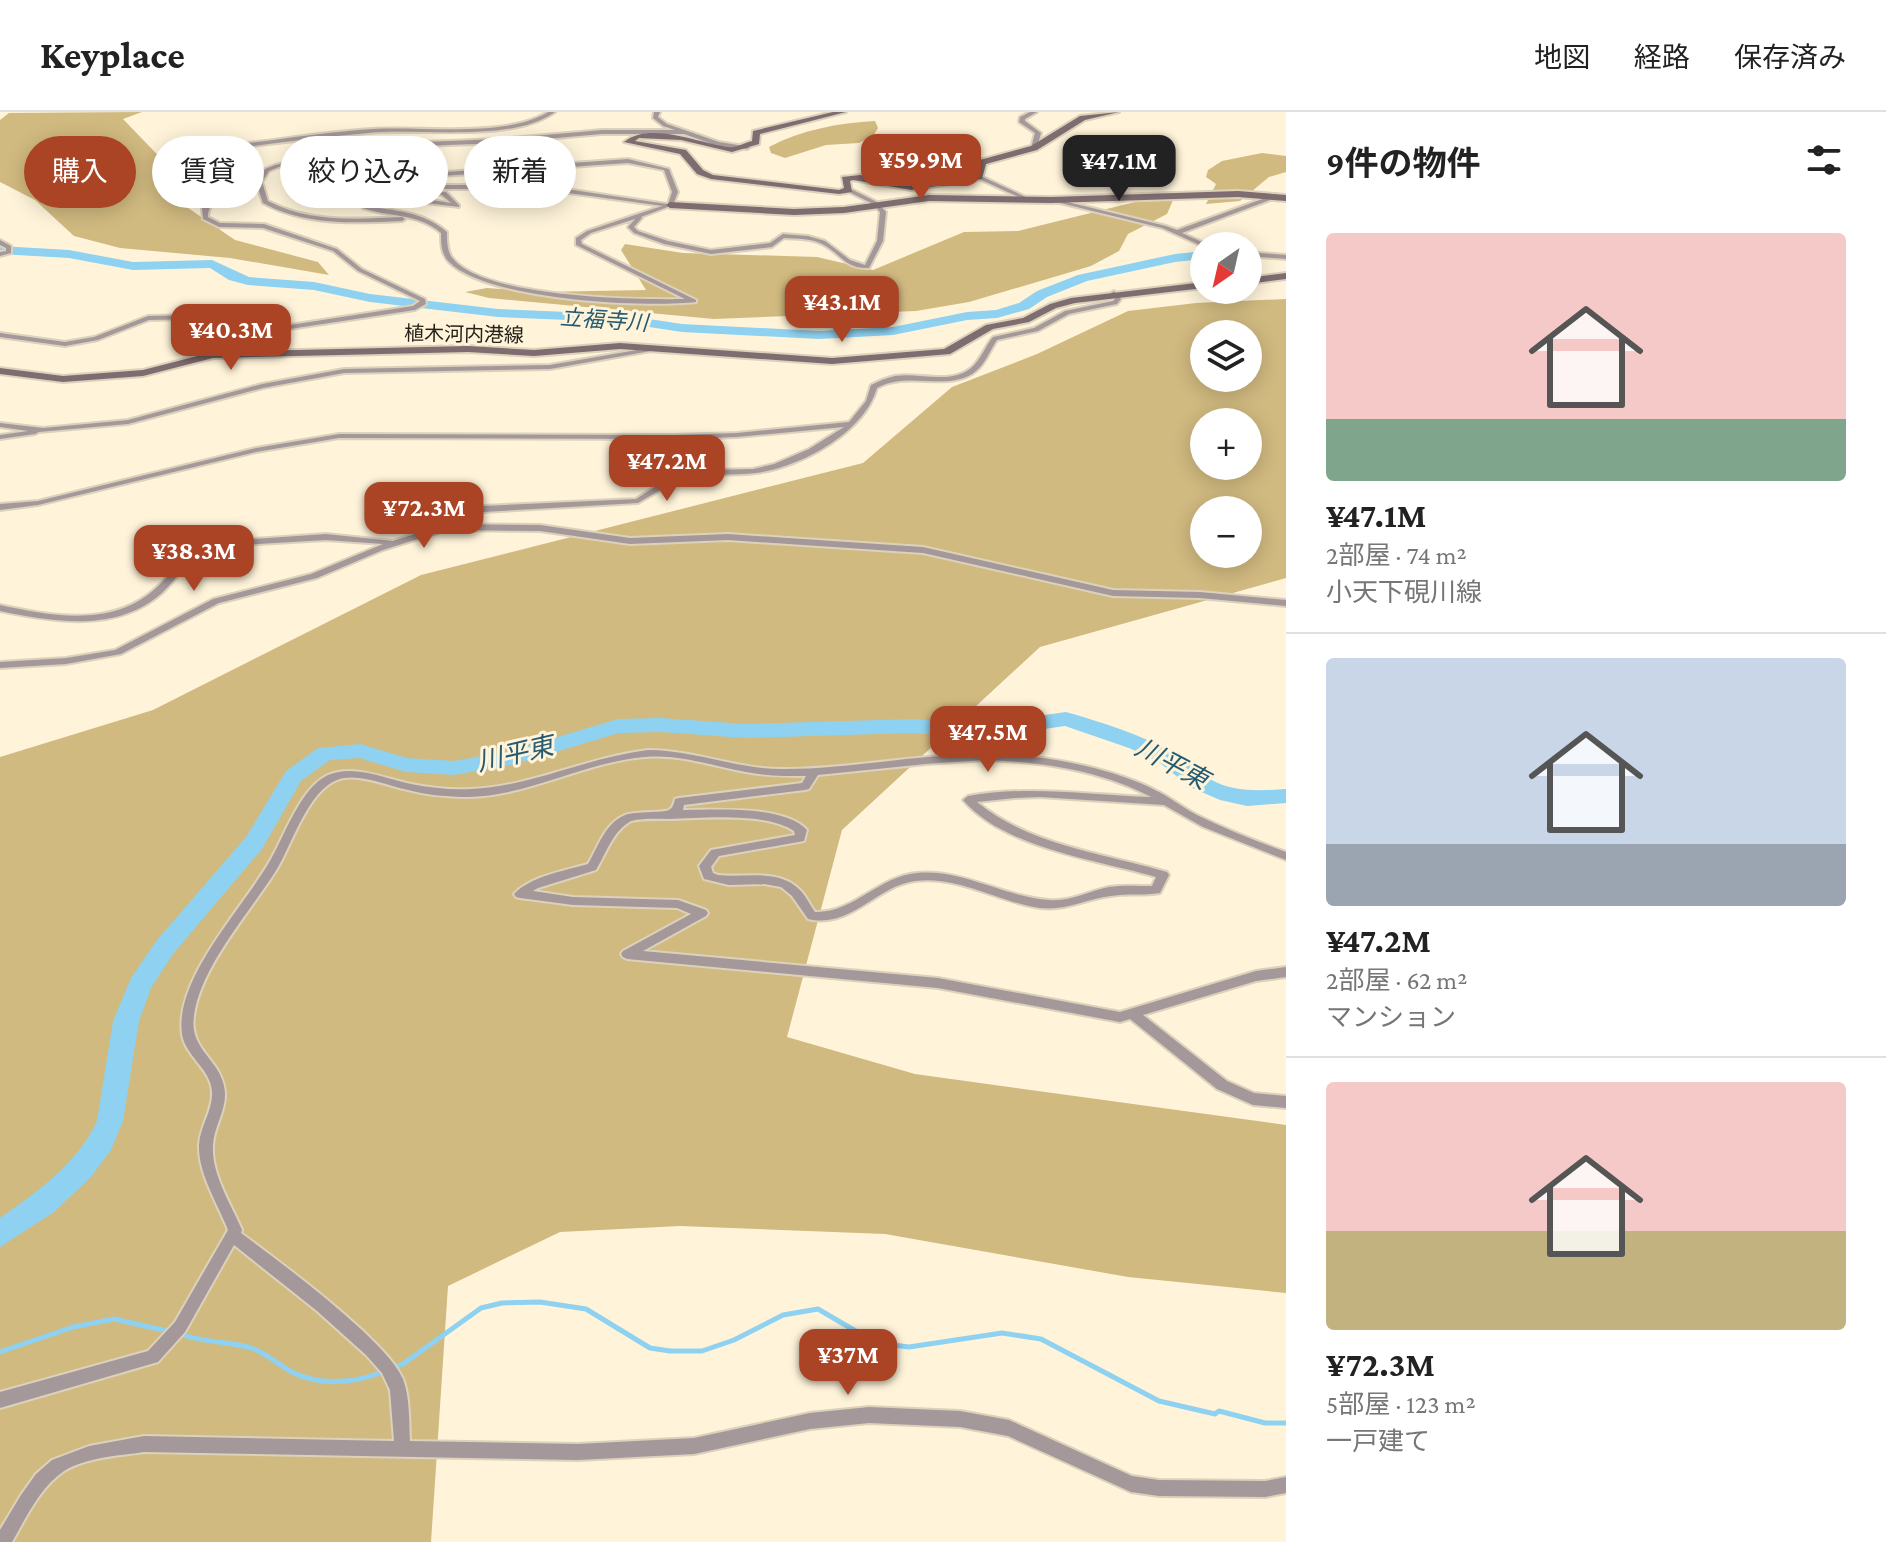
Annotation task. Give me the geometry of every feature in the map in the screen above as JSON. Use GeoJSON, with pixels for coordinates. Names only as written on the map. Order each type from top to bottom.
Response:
{"type":"FeatureCollection","features":[{"type":"Feature","properties":{"kind":"main road"},"geometry":{"type":"LineString","coordinates":[[842,112],[756,133],[756,142],[747,147],[722,150],[681,138],[638,136],[628,142],[683,152],[700,172],[711,177],[831,192],[849,190],[845,179],[850,177],[871,178],[903,187],[979,177],[983,162],[1034,148],[1083,118],[1115,112]]}},
{"type":"Feature","properties":{"kind":"main road"},"geometry":{"type":"LineString","coordinates":[[670,205],[794,212],[929,198],[1051,200],[1238,194],[1281,197]]}},
{"type":"Feature","properties":{"kind":"main road"},"geometry":{"type":"LineString","coordinates":[[1262,279],[1286,276]]}},
{"type":"Feature","properties":{"kind":"main road","name":"植木河内港線"},"geometry":{"type":"LineString","coordinates":[[0,371],[63,379],[143,373],[213,355],[468,349],[534,353],[608,346],[728,352],[801,361],[946,352],[990,327],[1026,320],[1053,306],[1074,300],[1190,286]]}},
{"type":"Feature","properties":{"kind":"street"},"geometry":{"type":"LineString","coordinates":[[264,143],[373,130],[497,128],[543,118],[552,112]]}},
{"type":"Feature","properties":{"kind":"street"},"geometry":{"type":"LineString","coordinates":[[657,112],[657,121],[718,144],[747,147]]}},
{"type":"Feature","properties":{"kind":"street"},"geometry":{"type":"LineString","coordinates":[[1034,112],[1022,118],[1022,122],[1038,133],[1034,148]]}},
{"type":"Feature","properties":{"kind":"street"},"geometry":{"type":"LineString","coordinates":[[264,176],[267,170],[277,166],[371,146],[500,141],[615,131],[686,132]]}},
{"type":"Feature","properties":{"kind":"street"},"geometry":{"type":"LineString","coordinates":[[366,208],[433,223],[444,232],[445,252],[450,259],[479,279],[562,294],[694,301],[579,245],[578,239],[589,232],[639,218],[670,205],[675,192],[666,169],[636,162],[448,174]]}},
{"type":"Feature","properties":{"kind":"street"},"geometry":{"type":"LineString","coordinates":[[979,177],[1027,199]]}},
{"type":"Feature","properties":{"kind":"street"},"geometry":{"type":"LineString","coordinates":[[448,187],[539,187],[670,205]]}},
{"type":"Feature","properties":{"kind":"street"},"geometry":{"type":"LineString","coordinates":[[639,218],[631,227],[636,232],[681,247],[711,252],[735,251],[772,245],[783,236],[800,237],[823,242],[844,261],[861,267],[872,261],[880,241],[883,212],[878,205],[849,190]]}},
{"type":"Feature","properties":{"kind":"street"},"geometry":{"type":"LineString","coordinates":[[448,197],[457,206],[448,205]]}},
{"type":"Feature","properties":{"kind":"street"},"geometry":{"type":"LineString","coordinates":[[1178,232],[1281,197]]}},
{"type":"Feature","properties":{"kind":"street"},"geometry":{"type":"LineString","coordinates":[[264,199],[269,205],[310,216],[419,219]]}},
{"type":"Feature","properties":{"kind":"street"},"geometry":{"type":"LineString","coordinates":[[1051,200],[1190,238]]}},
{"type":"Feature","properties":{"kind":"street"},"geometry":{"type":"LineString","coordinates":[[0,335],[65,344],[96,339],[148,318],[236,316],[274,327],[290,327],[415,308],[424,303],[360,270],[335,250],[264,226],[219,225],[205,218],[205,208]]}},
{"type":"Feature","properties":{"kind":"street"},"geometry":{"type":"LineString","coordinates":[[0,242],[9,247],[9,252],[0,254]]}},
{"type":"Feature","properties":{"kind":"street"},"geometry":{"type":"LineString","coordinates":[[1262,255],[1286,257]]}},
{"type":"Feature","properties":{"kind":"street"},"geometry":{"type":"LineString","coordinates":[[445,527],[443,520],[462,512],[638,501],[676,477],[687,474],[763,470],[831,440],[871,403],[874,387],[878,383],[896,379],[958,378],[972,372],[995,338],[1036,330],[1067,312],[1115,303],[1118,299],[1114,293]]}},
{"type":"Feature","properties":{"kind":"street"},"geometry":{"type":"LineString","coordinates":[[0,425],[43,430],[73,429],[146,419],[262,386],[344,371],[550,367],[660,348]]}},
{"type":"Feature","properties":{"kind":"street"},"geometry":{"type":"LineString","coordinates":[[0,507],[38,503],[256,450],[339,436],[674,437],[737,435],[851,424]]}},
{"type":"Feature","properties":{"kind":"street"},"geometry":{"type":"LineString","coordinates":[[0,437],[19,437],[43,430]]}},
{"type":"Feature","properties":{"kind":"street"},"geometry":{"type":"LineString","coordinates":[[0,665],[66,661],[118,652],[216,601],[314,576],[393,543],[445,527],[540,528],[630,541],[728,537],[923,550],[1113,593],[1200,595],[1286,603]]}},
{"type":"Feature","properties":{"kind":"street"},"geometry":{"type":"LineString","coordinates":[[0,608],[57,620],[114,614],[156,593],[202,545],[326,537],[393,543]]}},
{"type":"Feature","properties":{"kind":"street"},"geometry":{"type":"LineString","coordinates":[[0,1400],[153,1357],[180,1327],[235,1230],[205,1146],[218,1102],[218,1085],[196,1053],[187,1033],[188,1021],[197,984],[210,957],[272,868],[304,808],[321,786],[333,777],[348,776],[421,790],[472,793],[522,784],[607,760],[649,753],[764,771],[814,773],[923,759],[1014,758],[1112,776],[1211,827],[1286,856]]}},
{"type":"Feature","properties":{"kind":"street"},"geometry":{"type":"LineString","coordinates":[[669,815],[678,809],[679,802],[697,798],[805,786],[814,773]]}},
{"type":"Feature","properties":{"kind":"street"},"geometry":{"type":"LineString","coordinates":[[1164,801],[1029,794],[983,796],[968,800],[992,821],[1062,848],[1163,875],[1156,890],[1110,891],[1051,905],[974,885],[916,877],[901,880],[837,915],[824,918],[812,916],[792,888],[776,882],[719,882],[708,876],[705,866],[715,853],[800,838],[801,830],[793,824],[749,816],[669,815],[630,817],[612,828],[592,867],[534,885],[520,894],[573,901],[667,902],[702,913],[627,954],[938,983],[1099,1014],[1132,1014],[1256,976],[1286,972]]}},
{"type":"Feature","properties":{"kind":"street"},"geometry":{"type":"LineString","coordinates":[[1132,1014],[1222,1085],[1253,1099],[1286,1102]]}},
{"type":"Feature","properties":{"kind":"street"},"geometry":{"type":"LineString","coordinates":[[232,1235],[292,1280],[379,1357],[396,1381],[403,1449]]}},
{"type":"Feature","properties":{"kind":"street"},"geometry":{"type":"LineString","coordinates":[[2,1542],[31,1495],[56,1467],[86,1455],[144,1444],[515,1453],[694,1446],[810,1421],[869,1415],[960,1419],[1009,1428],[1131,1484],[1159,1488],[1265,1489],[1286,1485]]}},
{"type":"Feature","properties":{"kind":"shaded area"},"geometry":{"type":"Polygon","coordinates":[[[142,112],[123,119],[152,149],[152,208],[188,208],[235,240],[318,262],[329,275],[230,258],[120,248],[74,236],[44,208],[136,208],[136,136],[24,136],[24,194],[0,182],[0,120],[9,113],[142,112]]]}},
{"type":"Feature","properties":{"kind":"shaded area"},"geometry":{"type":"Polygon","coordinates":[[[875,121],[878,128],[873,136],[859,143],[826,145],[785,158],[771,153],[769,147],[820,128],[875,121]]]}},
{"type":"Feature","properties":{"kind":"shaded area"},"geometry":{"type":"Polygon","coordinates":[[[1262,153],[1286,156],[1286,172],[1269,177],[1240,201],[1206,204],[1216,184],[1206,177],[1208,170],[1222,161],[1262,153]]]}},
{"type":"Feature","properties":{"kind":"shaded area"},"geometry":{"type":"Polygon","coordinates":[[[1147,199],[1173,200],[1167,214],[1128,234],[1119,251],[1091,266],[969,302],[916,311],[714,319],[489,298],[465,292],[487,288],[538,292],[646,290],[621,250],[625,244],[683,253],[817,257],[873,270],[964,232],[1018,231],[1147,199]]]}},
{"type":"Feature","properties":{"kind":"shaded area"},"geometry":{"type":"Polygon","coordinates":[[[1286,299],[1286,578],[1040,647],[842,830],[787,1037],[915,1074],[1286,1125],[1286,1293],[1128,1277],[885,1234],[680,1226],[560,1232],[448,1286],[431,1542],[0,1542],[0,757],[153,710],[421,575],[863,463],[952,387],[1037,354],[1128,311],[1190,304],[1262,304],[1262,300],[1286,299]]]}},
{"type":"Feature","properties":{"kind":"waterway","name":"立福寺川"},"geometry":{"type":"LineString","coordinates":[[0,250],[69,254],[133,266],[212,264],[248,281],[314,286],[370,298],[498,313],[616,318],[682,328],[819,335],[893,331],[967,316],[997,314],[1024,306],[1042,294],[1083,278],[1190,256]]}},
{"type":"Feature","properties":{"kind":"waterway","name":"川平東"},"geometry":{"type":"LineString","coordinates":[[0,1234],[44,1203],[81,1168],[101,1142],[110,1121],[126,1021],[140,985],[165,947],[254,843],[293,776],[325,753],[360,751],[406,765],[454,768],[515,757],[618,726],[661,725],[745,731],[913,726],[980,731],[1027,722],[1066,719],[1136,743],[1167,758],[1198,782],[1228,795],[1247,799],[1286,796]]}},
{"type":"Feature","properties":{"kind":"waterway"},"geometry":{"type":"LineString","coordinates":[[391,1368],[403,1364],[481,1308],[502,1303],[540,1302],[586,1309],[650,1348],[670,1351],[702,1351],[734,1340],[783,1315],[818,1309],[876,1343],[909,1347],[1002,1333],[1041,1339],[1159,1401],[1215,1414],[1219,1411],[1265,1423],[1286,1423]]}},
{"type":"Feature","properties":{"kind":"waterway"},"geometry":{"type":"LineString","coordinates":[[0,1352],[73,1327],[114,1319],[172,1332]]}},
{"type":"Feature","properties":{"kind":"waterway"},"geometry":{"type":"LineString","coordinates":[[180,1334],[254,1349],[292,1372],[315,1380],[349,1381],[383,1372]]}}]}
